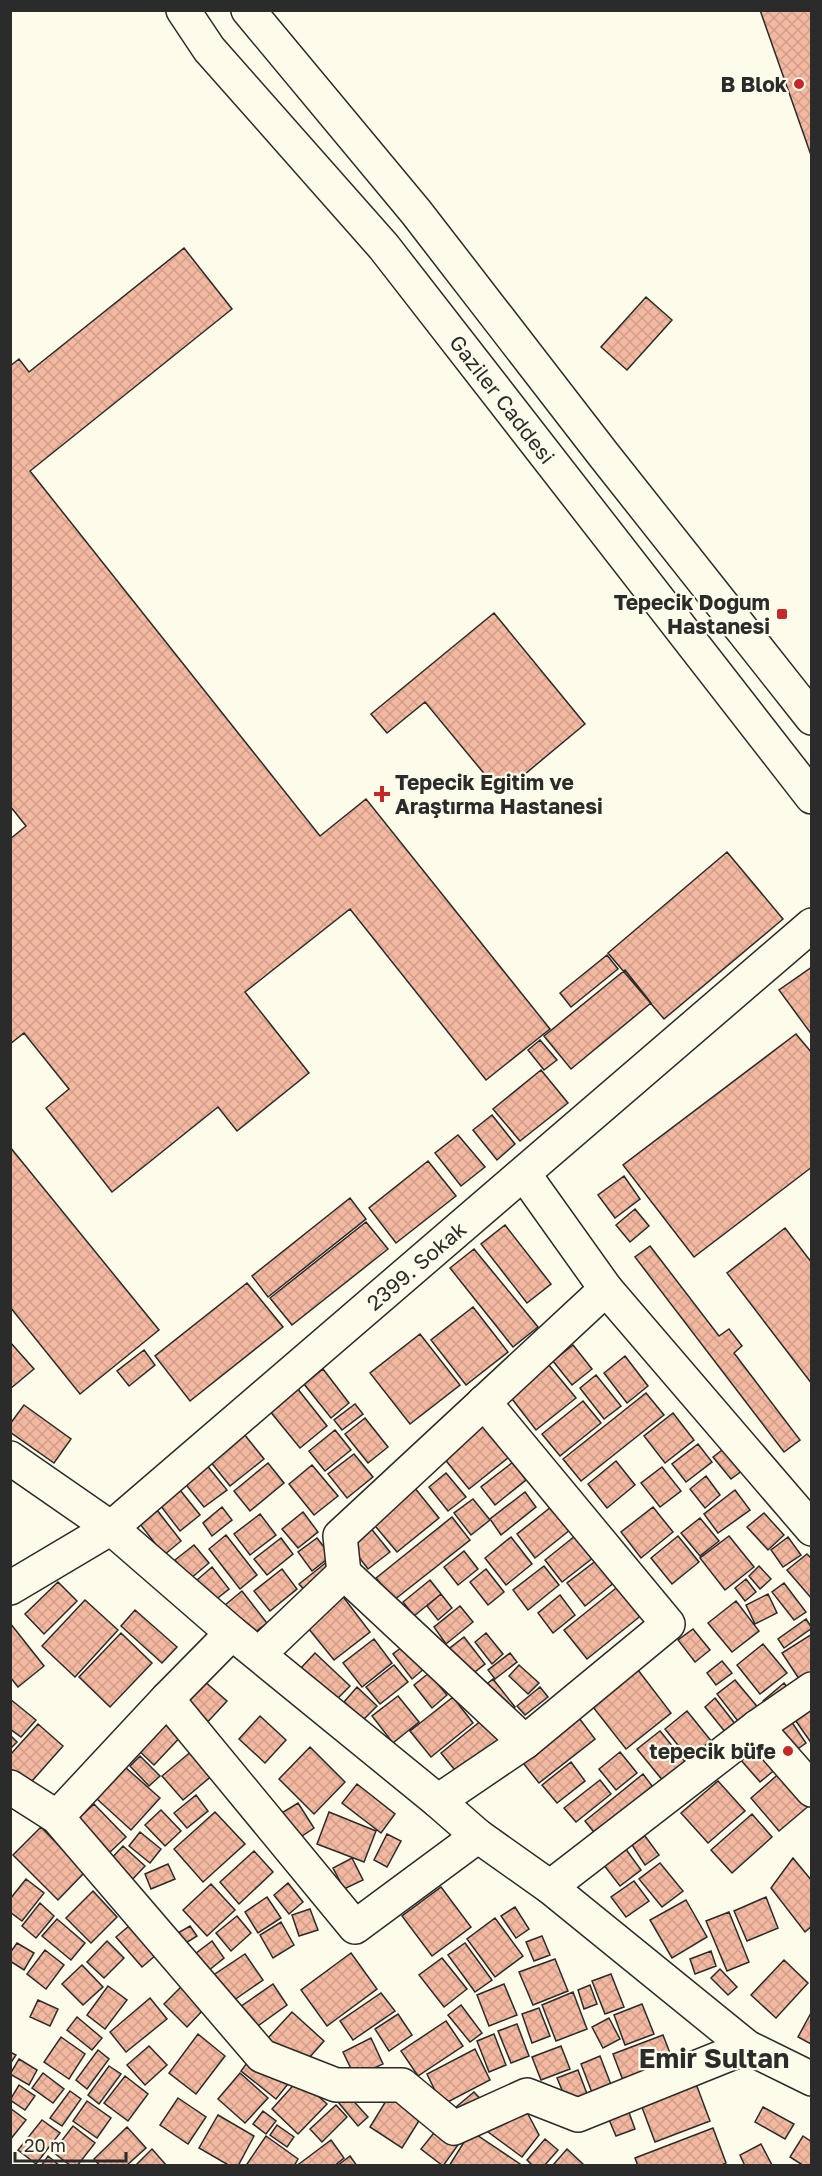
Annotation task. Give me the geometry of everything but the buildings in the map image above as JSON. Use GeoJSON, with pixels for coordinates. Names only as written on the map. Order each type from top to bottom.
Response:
{"type":"FeatureCollection","features":[{"type":"Feature","properties":{"kind":"street","name":"Gaziler Caddesi"},"geometry":{"type":"LineString","coordinates":[[183,10],[209,49],[384,247],[812,797]]}},
{"type":"Feature","properties":{"kind":"street"},"geometry":{"type":"LineString","coordinates":[[248,10],[416,212],[812,718]]}},
{"type":"Feature","properties":{"kind":"street","name":"2399. Sokak"},"geometry":{"type":"LineString","coordinates":[[10,1587],[111,1528],[812,925]]}},
{"type":"Feature","properties":{"kind":"street"},"geometry":{"type":"LineString","coordinates":[[524,1174],[606,1289],[812,1529]]}},
{"type":"Feature","properties":{"kind":"street"},"geometry":{"type":"LineString","coordinates":[[525,1742],[344,1573],[340,1536],[606,1289]]}},
{"type":"Feature","properties":{"kind":"street"},"geometry":{"type":"LineString","coordinates":[[438,1801],[525,1742],[668,1624],[484,1402]]}},
{"type":"Feature","properties":{"kind":"street"},"geometry":{"type":"LineString","coordinates":[[10,1458],[111,1528],[232,1633],[478,1836],[550,1887],[747,2047],[812,2079]]}},
{"type":"Feature","properties":{"kind":"street"},"geometry":{"type":"LineString","coordinates":[[259,1654],[344,1573]]}},
{"type":"Feature","properties":{"kind":"street"},"geometry":{"type":"LineString","coordinates":[[57,1817],[232,1633]]}},
{"type":"Feature","properties":{"kind":"street"},"geometry":{"type":"LineString","coordinates":[[550,1887],[757,1727],[812,1689]]}},
{"type":"Feature","properties":{"kind":"street"},"geometry":{"type":"LineString","coordinates":[[167,1699],[355,1927],[478,1836]]}},
{"type":"Feature","properties":{"kind":"street"},"geometry":{"type":"LineString","coordinates":[[757,1727],[812,1790]]}},
{"type":"Feature","properties":{"kind":"street"},"geometry":{"type":"LineString","coordinates":[[10,1787],[57,1817],[262,2056],[336,2085],[402,2085],[454,2128],[527,2095],[578,2115],[747,2047]]}},
{"type":"Feature","properties":{"kind":"place","name":"B Blok"},"geometry":{"type":"Point","coordinates":[799,84]}},
{"type":"Feature","properties":{"kind":"place","name":"Tepecik Doğum Hastanesi"},"geometry":{"type":"Point","coordinates":[782,614]}},
{"type":"Feature","properties":{"kind":"place","name":"Tepecik Eğitim ve Araştırma Hastanesi"},"geometry":{"type":"Point","coordinates":[382,794]}},
{"type":"Feature","properties":{"kind":"place","name":"tepecik büfe"},"geometry":{"type":"Point","coordinates":[788,1751]}},
{"type":"Feature","properties":{"kind":"district","name":"Emir Sultan"},"geometry":{"type":"Point","coordinates":[714,2058]}}]}
